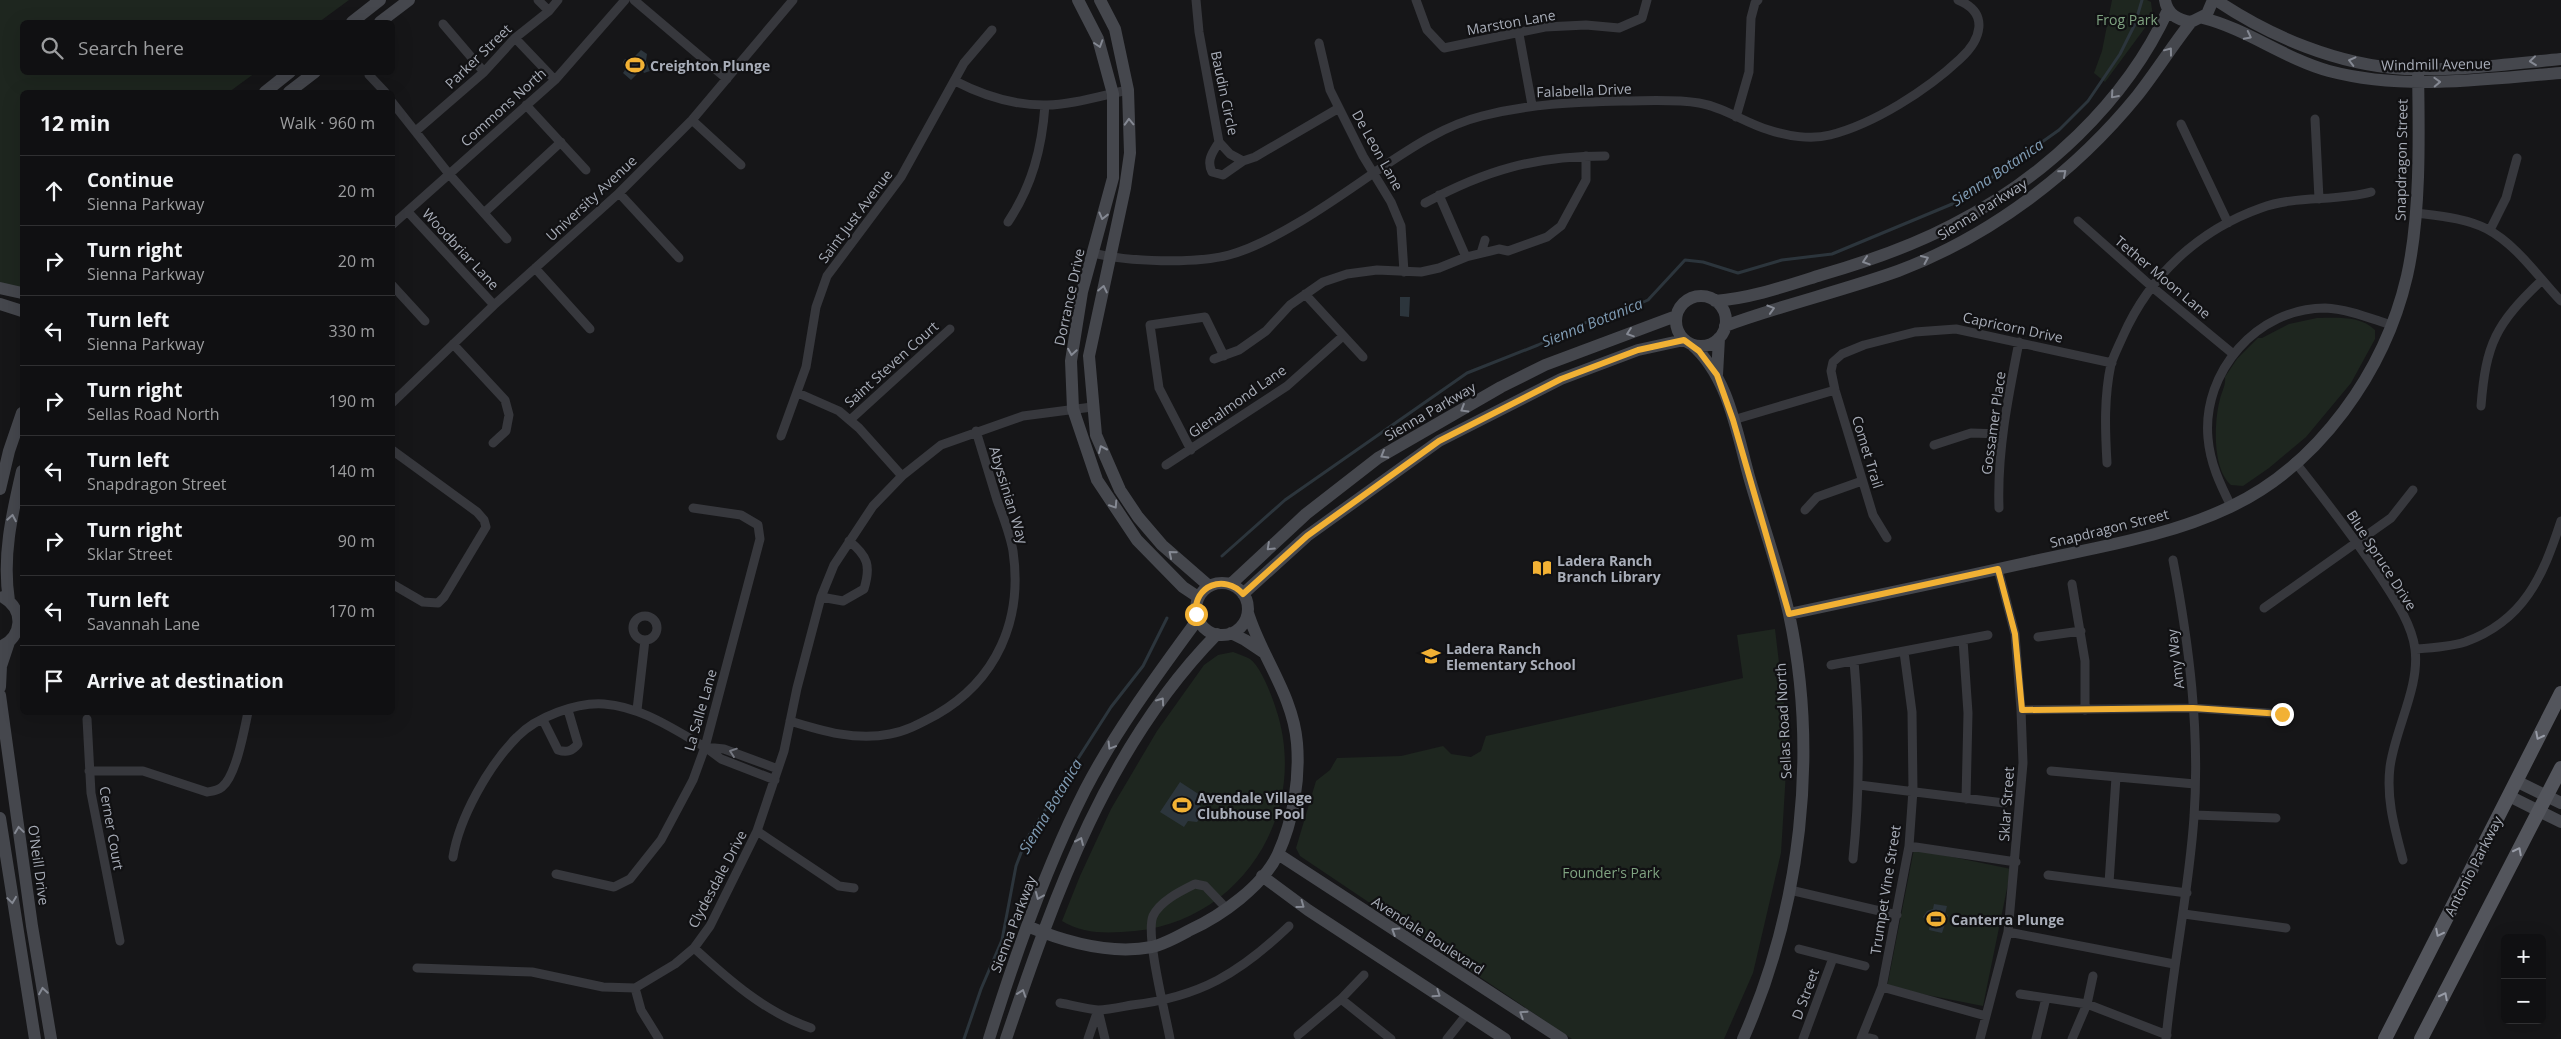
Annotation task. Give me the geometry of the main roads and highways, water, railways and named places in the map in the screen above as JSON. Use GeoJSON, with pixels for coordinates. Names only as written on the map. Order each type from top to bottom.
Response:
{"type":"FeatureCollection","features":[{"type":"Feature","properties":{"kind":"main road","name":"Antonio Parkway"},"geometry":{"type":"LineString","coordinates":[[2385,1039],[2561,693]]}},
{"type":"Feature","properties":{"kind":"main road"},"geometry":{"type":"LineString","coordinates":[[2422,1039],[2561,768]]}},
{"type":"Feature","properties":{"kind":"waterway","name":"Sienna Botanica"},"geometry":{"type":"LineString","coordinates":[[1222,556],[1285,500],[1467,373],[1538,345],[1587,322],[1619,313],[1648,300],[1685,260],[1703,262],[1738,273],[1782,260],[1832,254],[1957,202],[2059,130],[2088,101],[2120,54],[2135,24],[2142,0]]}},
{"type":"Feature","properties":{"kind":"waterway","name":"Sienna Botanica"},"geometry":{"type":"LineString","coordinates":[[964,1039],[981,989],[1002,940],[1016,866],[1026,840],[1111,707],[1143,666],[1167,618]]}},
{"type":"Feature","properties":{"kind":"place","name":"Creighton Plunge"},"geometry":{"type":"Point","coordinates":[635,65]}},
{"type":"Feature","properties":{"kind":"place","name":"Ladera Ranch Branch Library"},"geometry":{"type":"Point","coordinates":[1542,568]}},
{"type":"Feature","properties":{"kind":"place","name":"Ladera Ranch Elementary School"},"geometry":{"type":"Point","coordinates":[1431,656]}},
{"type":"Feature","properties":{"kind":"place","name":"Avendale Village Clubhouse Pool"},"geometry":{"type":"Point","coordinates":[1182,805]}},
{"type":"Feature","properties":{"kind":"place","name":"Canterra Plunge"},"geometry":{"type":"Point","coordinates":[1936,919]}},
{"type":"Feature","properties":{"kind":"park label","name":"Frog Park"},"geometry":{"type":"Point","coordinates":[2127,19]}},
{"type":"Feature","properties":{"kind":"park label","name":"Founder's Park"},"geometry":{"type":"Point","coordinates":[1611,872]}}]}
